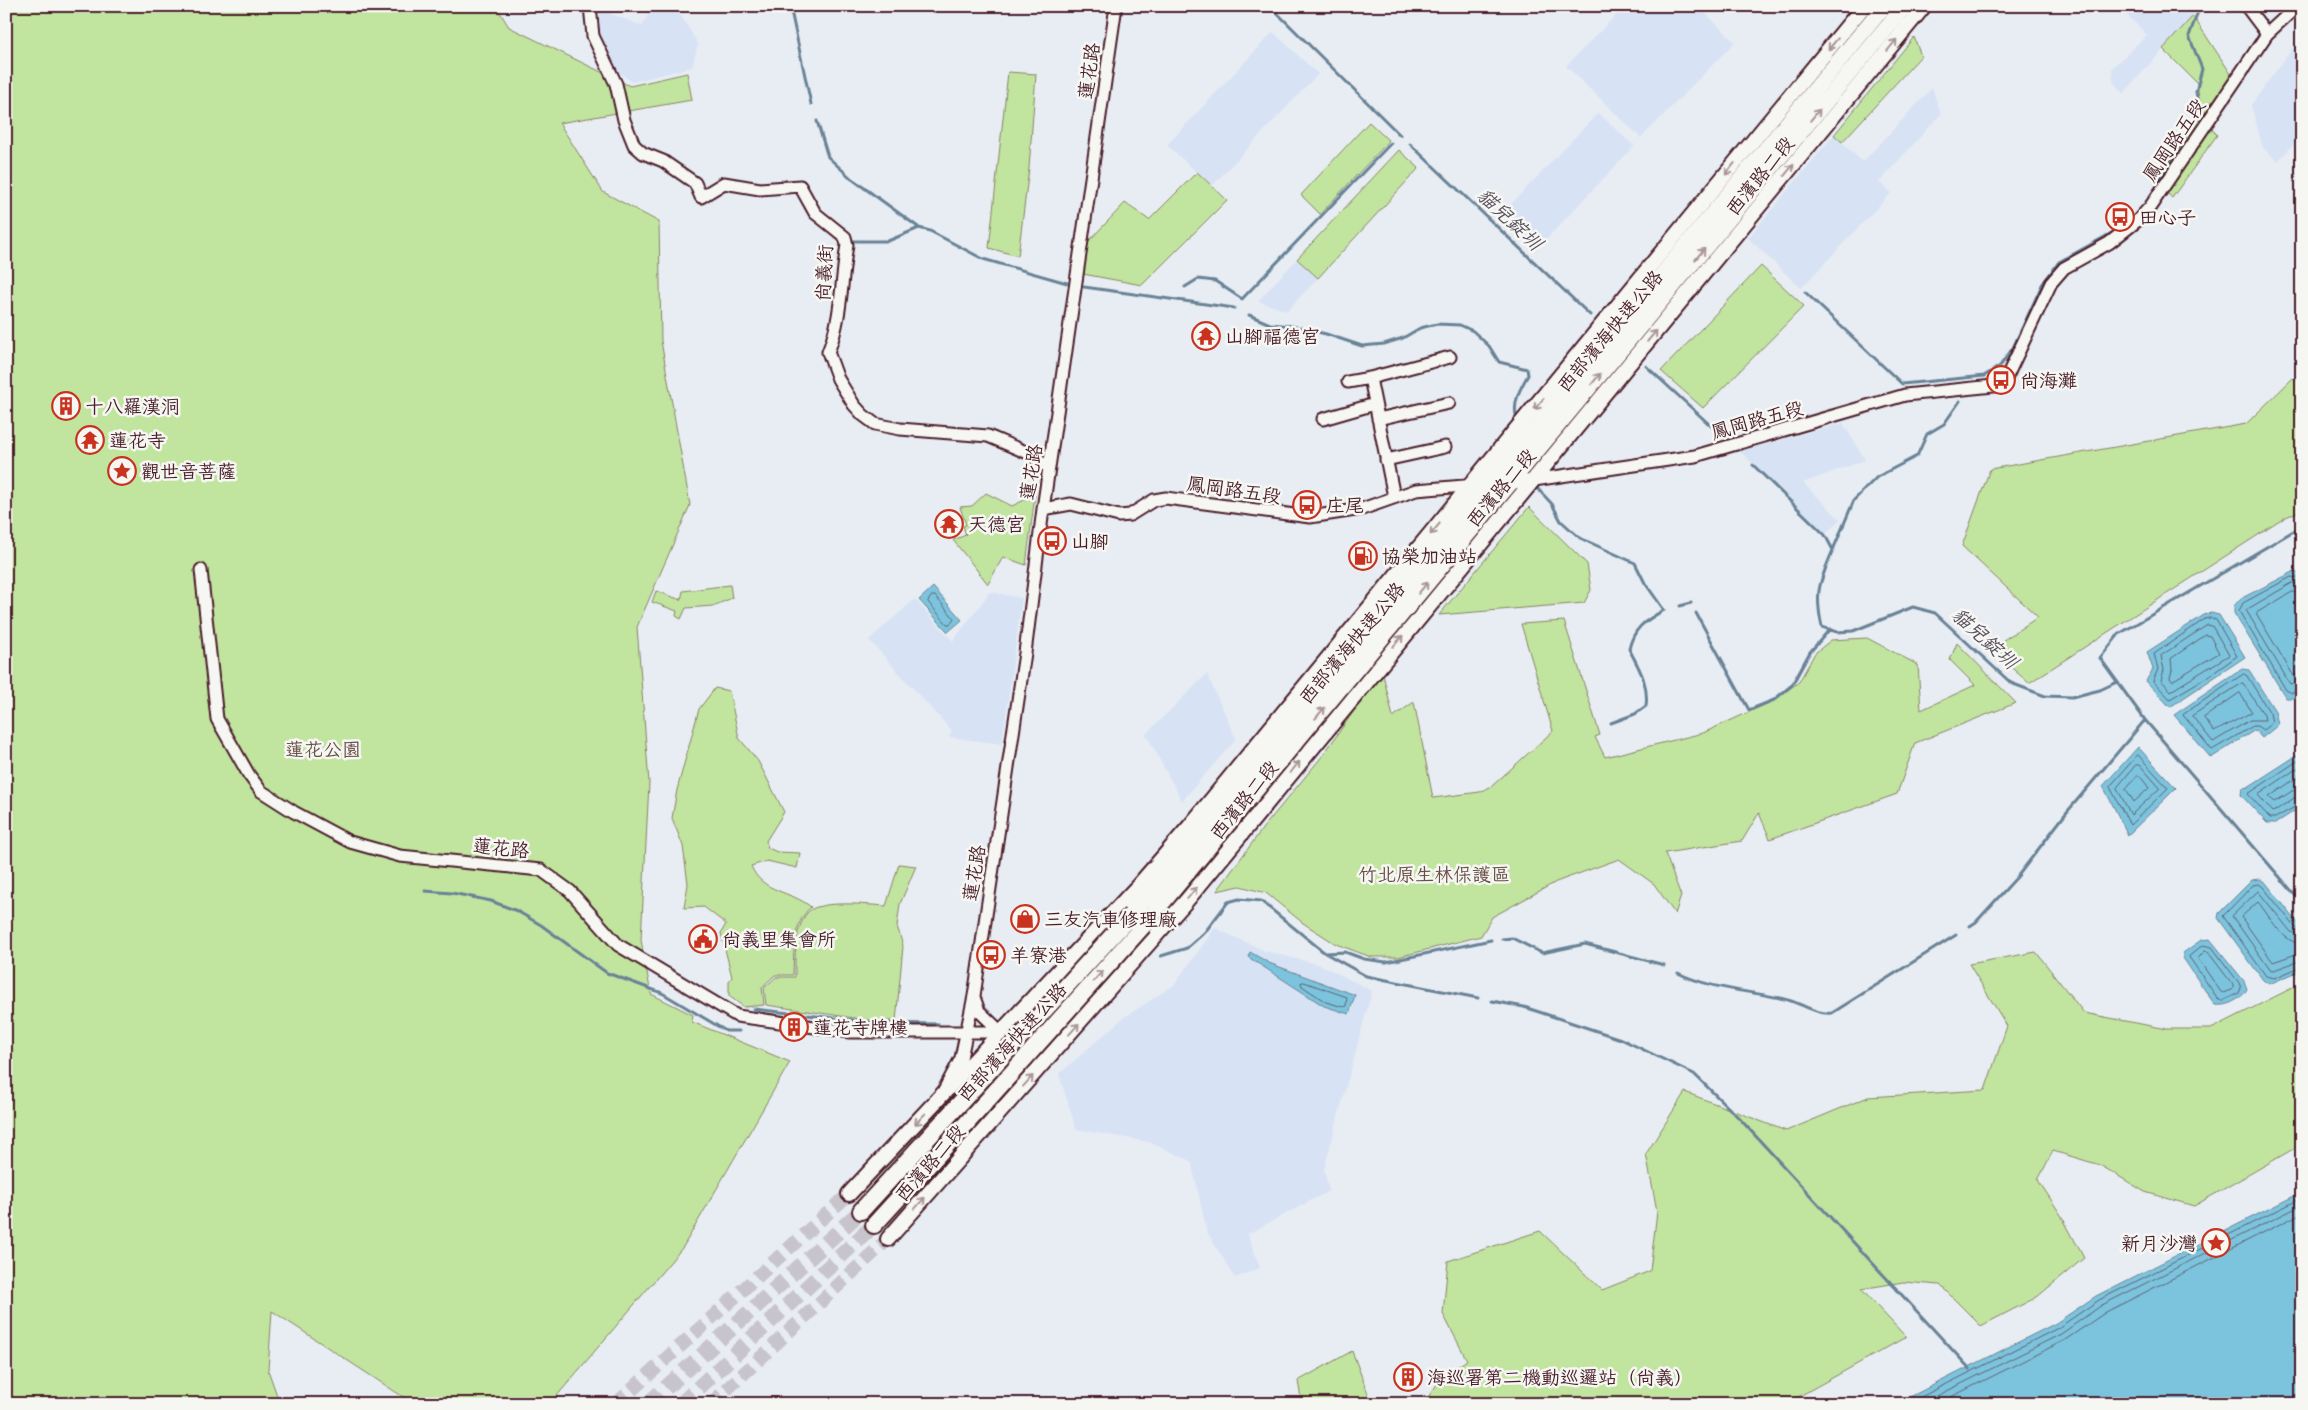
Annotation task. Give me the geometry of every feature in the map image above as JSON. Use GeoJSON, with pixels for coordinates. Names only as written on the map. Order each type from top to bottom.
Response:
{"type":"FeatureCollection","features":[{"type":"Feature","properties":{"kind":"highway","name":"西部濱海快速公路"},"geometry":{"type":"LineString","coordinates":[[861,1211],[971,1091],[1137,920],[1238,789],[1884,6]]}},
{"type":"Feature","properties":{"kind":"highway","name":"西部濱海快速公路"},"geometry":{"type":"LineString","coordinates":[[874,1225],[984,1104],[1137,920],[1509,484],[1905,6]]}},
{"type":"Feature","properties":{"kind":"main road","name":"西濱路二段"},"geometry":{"type":"LineString","coordinates":[[849,1194],[1138,886],[1190,826],[1864,6]]}},
{"type":"Feature","properties":{"kind":"main road","name":"西濱路二段"},"geometry":{"type":"LineString","coordinates":[[888,1239],[1187,900],[1924,6]]}},
{"type":"Feature","properties":{"kind":"street","name":"尚義街"},"geometry":{"type":"LineString","coordinates":[[590,6],[593,36],[616,84],[624,120],[634,145],[642,153],[678,170],[694,182],[701,196],[724,183],[760,189],[800,186],[815,213],[845,237],[847,244],[836,332],[828,352],[838,379],[863,415],[874,424],[900,429],[988,436],[1028,454],[1049,468]]}},
{"type":"Feature","properties":{"kind":"street","name":"蓮花路"},"geometry":{"type":"LineString","coordinates":[[966,1031],[974,996],[1025,653],[1043,509],[1116,6]]}},
{"type":"Feature","properties":{"kind":"street"},"geometry":{"type":"LineString","coordinates":[[2246,6],[2267,34]]}},
{"type":"Feature","properties":{"kind":"street","name":"鳳岡路五段"},"geometry":{"type":"LineString","coordinates":[[1043,509],[1072,504],[1119,516],[1130,515],[1154,500],[1166,498],[1310,517],[1362,509],[1416,490],[1509,484],[1695,456],[1905,395],[2003,385],[2051,284],[2064,268],[2109,243],[2137,222],[2150,207],[2267,34],[2297,6]]}},
{"type":"Feature","properties":{"kind":"street"},"geometry":{"type":"LineString","coordinates":[[1348,382],[1450,357]]}},
{"type":"Feature","properties":{"kind":"street"},"geometry":{"type":"LineString","coordinates":[[1370,378],[1394,498]]}},
{"type":"Feature","properties":{"kind":"street"},"geometry":{"type":"LineString","coordinates":[[1378,419],[1449,403]]}},
{"type":"Feature","properties":{"kind":"street"},"geometry":{"type":"LineString","coordinates":[[1323,419],[1375,404]]}},
{"type":"Feature","properties":{"kind":"street"},"geometry":{"type":"LineString","coordinates":[[1386,460],[1445,447]]}},
{"type":"Feature","properties":{"kind":"street","name":"蓮花路"},"geometry":{"type":"LineString","coordinates":[[201,570],[217,719],[249,775],[261,791],[294,812],[350,842],[400,856],[541,870],[570,891],[618,945],[737,1016],[850,1032],[1001,1032]]}},
{"type":"Feature","properties":{"kind":"street"},"geometry":{"type":"LineString","coordinates":[[974,996],[979,1011],[1001,1032],[1042,1065]]}},
{"type":"Feature","properties":{"kind":"street"},"geometry":{"type":"LineString","coordinates":[[940,1098],[961,1058],[966,1031]]}},
{"type":"Feature","properties":{"kind":"shaded area"},"geometry":{"type":"Polygon","coordinates":[[[653,6],[675,6],[698,44],[692,67],[632,82],[618,71],[598,37],[597,8],[642,26],[653,6]]]}},
{"type":"Feature","properties":{"kind":"shaded area"},"geometry":{"type":"Polygon","coordinates":[[[1625,6],[1698,6],[1735,42],[1641,138],[1566,66],[1625,6]]]}},
{"type":"Feature","properties":{"kind":"shaded area"},"geometry":{"type":"Polygon","coordinates":[[[2118,6],[2198,6],[2193,16],[2123,94],[2113,81],[2112,68],[2147,35],[2118,6]]]}},
{"type":"Feature","properties":{"kind":"shaded area"},"geometry":{"type":"Polygon","coordinates":[[[1273,32],[1318,74],[1212,186],[1167,145],[1273,32]]]}},
{"type":"Feature","properties":{"kind":"shaded area"},"geometry":{"type":"Polygon","coordinates":[[[2302,35],[2302,135],[2278,161],[2263,148],[2251,105],[2302,35]]]}},
{"type":"Feature","properties":{"kind":"shaded area"},"geometry":{"type":"Polygon","coordinates":[[[1932,88],[1941,114],[1879,182],[1891,193],[1801,288],[1748,238],[1834,135],[1863,162],[1932,88]]]}},
{"type":"Feature","properties":{"kind":"shaded area"},"geometry":{"type":"Polygon","coordinates":[[[1598,113],[1634,146],[1536,250],[1500,216],[1598,113]]]}},
{"type":"Feature","properties":{"kind":"shaded area"},"geometry":{"type":"Polygon","coordinates":[[[1297,259],[1318,278],[1287,311],[1258,301],[1297,259]]]}},
{"type":"Feature","properties":{"kind":"shaded area"},"geometry":{"type":"Polygon","coordinates":[[[1843,423],[1865,460],[1803,483],[1840,519],[1825,535],[1740,451],[1843,423]]]}},
{"type":"Feature","properties":{"kind":"shaded area"},"geometry":{"type":"Polygon","coordinates":[[[990,592],[1022,598],[1002,744],[949,737],[952,731],[869,640],[915,599],[953,641],[990,592]]]}},
{"type":"Feature","properties":{"kind":"shaded area"},"geometry":{"type":"Polygon","coordinates":[[[1207,674],[1236,739],[1182,801],[1146,734],[1207,674]]]}},
{"type":"Feature","properties":{"kind":"shaded area"},"geometry":{"type":"Polygon","coordinates":[[[1215,928],[1265,951],[1321,965],[1372,991],[1324,1169],[1329,1191],[1248,1234],[1260,1268],[1235,1278],[1207,1232],[1191,1161],[1149,1142],[1076,1129],[1059,1074],[1123,1018],[1174,985],[1215,928]]]}},
{"type":"Feature","properties":{"kind":"green space","name":"蓮花公園"},"geometry":{"type":"Polygon","coordinates":[[[6,6],[496,6],[509,27],[630,86],[687,73],[692,100],[559,123],[603,192],[659,222],[661,341],[690,505],[637,627],[649,783],[641,940],[651,994],[693,1015],[692,1022],[790,1062],[683,1247],[550,1404],[414,1404],[272,1311],[268,1370],[280,1404],[6,1404],[6,6]]]}},
{"type":"Feature","properties":{"kind":"green space"},"geometry":{"type":"Polygon","coordinates":[[[2193,16],[2233,77],[2157,182],[2152,177],[2201,112],[2197,83],[2163,49],[2193,16]]]}},
{"type":"Feature","properties":{"kind":"green space"},"geometry":{"type":"Polygon","coordinates":[[[1914,37],[1921,56],[1842,142],[1834,135],[1914,37]]]}},
{"type":"Feature","properties":{"kind":"green space"},"geometry":{"type":"Polygon","coordinates":[[[1008,72],[1036,74],[1029,168],[1018,256],[989,248],[1008,72]]]}},
{"type":"Feature","properties":{"kind":"green space"},"geometry":{"type":"Polygon","coordinates":[[[1369,122],[1389,141],[1320,214],[1301,195],[1369,122]]]}},
{"type":"Feature","properties":{"kind":"green space"},"geometry":{"type":"Polygon","coordinates":[[[2210,125],[2217,135],[2172,198],[2165,191],[2210,125]]]}},
{"type":"Feature","properties":{"kind":"green space"},"geometry":{"type":"Polygon","coordinates":[[[1399,150],[1419,168],[1318,278],[1297,259],[1399,150]]]}},
{"type":"Feature","properties":{"kind":"green space"},"geometry":{"type":"Polygon","coordinates":[[[1197,172],[1227,200],[1142,285],[1083,274],[1087,243],[1125,203],[1149,220],[1197,172]]]}},
{"type":"Feature","properties":{"kind":"green space"},"geometry":{"type":"Polygon","coordinates":[[[1761,266],[1804,306],[1703,408],[1661,371],[1761,266]]]}},
{"type":"Feature","properties":{"kind":"green space"},"geometry":{"type":"Polygon","coordinates":[[[2293,378],[2302,383],[2302,510],[2286,517],[2029,683],[1990,649],[2038,617],[1962,546],[1990,469],[2246,424],[2293,378]]]}},
{"type":"Feature","properties":{"kind":"green space"},"geometry":{"type":"Polygon","coordinates":[[[986,493],[1012,506],[1035,495],[1026,565],[1003,557],[988,584],[953,540],[966,535],[963,526],[966,525],[960,507],[972,506],[986,493]]]}},
{"type":"Feature","properties":{"kind":"green space"},"geometry":{"type":"Polygon","coordinates":[[[1529,507],[1587,564],[1591,590],[1584,603],[1439,615],[1529,507]]]}},
{"type":"Feature","properties":{"kind":"green space"},"geometry":{"type":"Polygon","coordinates":[[[730,585],[732,598],[713,606],[686,608],[681,619],[676,616],[677,611],[652,602],[656,591],[681,600],[683,591],[730,585]]]}},
{"type":"Feature","properties":{"kind":"green space","name":"竹北原生林保護區"},"geometry":{"type":"Polygon","coordinates":[[[1564,621],[1600,735],[1595,737],[1605,757],[1703,733],[1771,702],[1799,682],[1815,653],[1831,640],[1867,638],[1918,665],[1921,710],[1975,685],[1950,660],[1957,643],[2016,703],[1915,743],[1897,794],[1770,839],[1759,813],[1742,841],[1665,853],[1681,896],[1675,914],[1654,884],[1619,859],[1556,882],[1492,917],[1481,936],[1398,957],[1371,957],[1336,944],[1303,923],[1266,893],[1240,886],[1217,891],[1263,828],[1324,754],[1382,670],[1393,717],[1414,702],[1433,798],[1480,792],[1492,786],[1553,731],[1521,624],[1564,621]]]}},
{"type":"Feature","properties":{"kind":"green space"},"geometry":{"type":"Polygon","coordinates":[[[715,688],[729,691],[739,738],[758,761],[784,812],[766,841],[768,848],[777,852],[800,853],[797,868],[767,861],[751,866],[756,875],[769,886],[803,901],[811,907],[800,921],[797,930],[793,975],[775,975],[762,987],[764,1005],[744,1007],[729,996],[729,981],[732,977],[721,933],[726,924],[704,907],[684,908],[688,884],[683,846],[672,818],[677,790],[699,709],[715,688]]]}},
{"type":"Feature","properties":{"kind":"green space"},"geometry":{"type":"Polygon","coordinates":[[[899,864],[916,866],[900,904],[897,926],[903,946],[896,1021],[875,1021],[766,1005],[764,988],[776,977],[795,977],[797,935],[807,913],[813,909],[832,904],[886,906],[899,864]]]}},
{"type":"Feature","properties":{"kind":"green space"},"geometry":{"type":"Polygon","coordinates":[[[2036,952],[2084,1013],[2167,1029],[2211,1029],[2302,983],[2302,1144],[2194,1206],[2145,1192],[2100,1165],[2053,1151],[2038,1180],[2061,1215],[2084,1258],[2037,1297],[1981,1326],[1940,1285],[1903,1282],[1861,1289],[1906,1337],[1783,1404],[1423,1404],[1443,1376],[1467,1360],[1443,1314],[1448,1261],[1540,1231],[1602,1290],[1650,1271],[1657,1211],[1646,1154],[1685,1092],[1786,1131],[1868,1097],[1985,1090],[2007,1026],[1969,964],[2036,952]]]}},
{"type":"Feature","properties":{"kind":"green space"},"geometry":{"type":"Polygon","coordinates":[[[1352,1351],[1372,1404],[1302,1404],[1298,1381],[1352,1351]]]}},
{"type":"Feature","properties":{"kind":"water"},"geometry":{"type":"Polygon","coordinates":[[[2295,571],[2302,577],[2302,693],[2294,698],[2286,698],[2234,613],[2234,606],[2240,599],[2295,571]]]}},
{"type":"Feature","properties":{"kind":"water"},"geometry":{"type":"Polygon","coordinates":[[[933,587],[962,620],[948,632],[919,600],[933,587]]]}},
{"type":"Feature","properties":{"kind":"water"},"geometry":{"type":"Polygon","coordinates":[[[2211,613],[2219,615],[2245,657],[2170,707],[2146,681],[2153,669],[2147,652],[2204,615],[2211,613]]]}},
{"type":"Feature","properties":{"kind":"water"},"geometry":{"type":"Polygon","coordinates":[[[2242,669],[2249,670],[2275,711],[2278,725],[2262,738],[2255,730],[2211,758],[2174,715],[2242,669]]]}},
{"type":"Feature","properties":{"kind":"water"},"geometry":{"type":"Polygon","coordinates":[[[2138,747],[2176,788],[2128,835],[2103,786],[2138,747]]]}},
{"type":"Feature","properties":{"kind":"water"},"geometry":{"type":"Polygon","coordinates":[[[2302,752],[2302,806],[2276,823],[2267,823],[2241,795],[2242,788],[2248,787],[2302,752]]]}},
{"type":"Feature","properties":{"kind":"water"},"geometry":{"type":"Polygon","coordinates":[[[2260,879],[2266,883],[2302,928],[2302,970],[2269,984],[2263,980],[2218,918],[2219,913],[2252,880],[2260,879]]]}},
{"type":"Feature","properties":{"kind":"water"},"geometry":{"type":"Polygon","coordinates":[[[2210,939],[2244,981],[2247,989],[2238,999],[2224,1005],[2215,1005],[2183,958],[2183,953],[2201,940],[2210,939]]]}},
{"type":"Feature","properties":{"kind":"water"},"geometry":{"type":"Polygon","coordinates":[[[1250,952],[1269,963],[1355,995],[1349,1014],[1324,1006],[1248,957],[1250,952]]]}},
{"type":"Feature","properties":{"kind":"water"},"geometry":{"type":"Polygon","coordinates":[[[2302,1192],[2302,1404],[1896,1404],[2056,1323],[2096,1296],[2302,1192]]]}},
{"type":"Feature","properties":{"kind":"waterway"},"geometry":{"type":"LineString","coordinates":[[790,6],[811,104]]}},
{"type":"Feature","properties":{"kind":"waterway","name":"貓兒錠圳"},"geometry":{"type":"LineString","coordinates":[[1270,6],[1400,135]]}},
{"type":"Feature","properties":{"kind":"waterway"},"geometry":{"type":"LineString","coordinates":[[2158,180],[2200,114],[2196,92],[2202,69],[2189,36],[2200,6]]}},
{"type":"Feature","properties":{"kind":"waterway"},"geometry":{"type":"LineString","coordinates":[[817,121],[828,157],[852,179],[918,227]]}},
{"type":"Feature","properties":{"kind":"waterway"},"geometry":{"type":"LineString","coordinates":[[1185,287],[1198,279],[1215,281],[1242,299],[1391,143]]}},
{"type":"Feature","properties":{"kind":"waterway","name":"貓兒錠圳"},"geometry":{"type":"LineString","coordinates":[[1410,144],[1590,315]]}},
{"type":"Feature","properties":{"kind":"waterway"},"geometry":{"type":"LineString","coordinates":[[852,241],[888,241],[919,228],[930,231],[983,259],[1067,283]]}},
{"type":"Feature","properties":{"kind":"waterway"},"geometry":{"type":"LineString","coordinates":[[1805,292],[1902,384],[1984,376],[2000,366],[2013,348],[2042,285],[2059,262],[2119,229]]}},
{"type":"Feature","properties":{"kind":"waterway"},"geometry":{"type":"LineString","coordinates":[[1084,287],[1234,308]]}},
{"type":"Feature","properties":{"kind":"waterway"},"geometry":{"type":"LineString","coordinates":[[1249,315],[1270,324],[1292,326],[1326,334],[1362,346],[1384,344],[1403,338],[1420,328],[1437,324],[1460,325],[1473,331],[1489,346],[1499,362],[1527,369],[1528,375],[1517,399],[1516,415]]}},
{"type":"Feature","properties":{"kind":"waterway","name":"貓兒錠圳"},"geometry":{"type":"LineString","coordinates":[[1646,366],[1722,436]]}},
{"type":"Feature","properties":{"kind":"waterway"},"geometry":{"type":"LineString","coordinates":[[1833,550],[1854,500],[1877,477],[1917,456],[1927,434],[1944,424],[1960,401]]}},
{"type":"Feature","properties":{"kind":"waterway","name":"貓兒錠圳"},"geometry":{"type":"LineString","coordinates":[[1753,465],[1825,535],[1833,550],[1820,587],[1819,604],[1822,627],[1837,632],[1853,631],[1913,607],[1935,613],[2011,683],[2045,696],[2072,697],[2100,690],[2117,682]]}},
{"type":"Feature","properties":{"kind":"waterway"},"geometry":{"type":"LineString","coordinates":[[1537,488],[1552,504],[1561,521],[1580,538],[1635,563],[1645,583],[1664,610],[1641,625],[1634,635],[1629,649],[1645,683],[1646,706],[1635,714],[1611,723]]}},
{"type":"Feature","properties":{"kind":"waterway"},"geometry":{"type":"LineString","coordinates":[[2302,526],[2119,634],[2100,658],[2145,720],[2302,903]]}},
{"type":"Feature","properties":{"kind":"waterway"},"geometry":{"type":"LineString","coordinates":[[1680,606],[1691,603]]}},
{"type":"Feature","properties":{"kind":"waterway"},"geometry":{"type":"LineString","coordinates":[[1696,613],[1749,710],[1774,700],[1792,685],[1810,652],[1830,629]]}},
{"type":"Feature","properties":{"kind":"waterway"},"geometry":{"type":"LineString","coordinates":[[1970,926],[1976,922],[2017,877],[2067,812],[2145,720]]}},
{"type":"Feature","properties":{"kind":"waterway"},"geometry":{"type":"LineString","coordinates":[[425,891],[452,893],[491,901],[517,911],[541,925],[607,973],[662,993],[726,1031],[739,1031]]}},
{"type":"Feature","properties":{"kind":"waterway"},"geometry":{"type":"LineString","coordinates":[[1161,956],[1187,948],[1205,932],[1228,902],[1239,899],[1261,901],[1325,953],[1366,976],[1478,998]]}},
{"type":"Feature","properties":{"kind":"waterway"},"geometry":{"type":"LineString","coordinates":[[1678,973],[1703,983],[1784,999],[1820,1012],[1832,1013],[1956,935]]}},
{"type":"Feature","properties":{"kind":"waterway"},"geometry":{"type":"LineString","coordinates":[[1502,939],[1512,938],[1542,953],[1585,944],[1664,965]]}},
{"type":"Feature","properties":{"kind":"waterway"},"geometry":{"type":"LineString","coordinates":[[1326,953],[1345,952],[1364,959],[1386,962],[1491,940]]}},
{"type":"Feature","properties":{"kind":"waterway"},"geometry":{"type":"LineString","coordinates":[[1492,1001],[1524,1007],[1621,1039],[1694,1074],[1739,1118],[1970,1369]]}},
{"type":"Feature","properties":{"kind":"waterway"},"geometry":{"type":"LineString","coordinates":[[754,1009],[879,1023],[938,1024]]}},
{"type":"Feature","properties":{"kind":"tunnel"},"geometry":{"type":"LineString","coordinates":[[616,1404],[849,1194]]}},
{"type":"Feature","properties":{"kind":"tunnel"},"geometry":{"type":"LineString","coordinates":[[648,1404],[861,1211]]}},
{"type":"Feature","properties":{"kind":"tunnel"},"geometry":{"type":"LineString","coordinates":[[681,1404],[874,1225]]}},
{"type":"Feature","properties":{"kind":"tunnel"},"geometry":{"type":"LineString","coordinates":[[711,1404],[888,1239]]}},
{"type":"Feature","properties":{"kind":"place","name":"田心子"},"geometry":{"type":"Point","coordinates":[2120,217]}},
{"type":"Feature","properties":{"kind":"place","name":"山腳福德宮"},"geometry":{"type":"Point","coordinates":[1206,336]}},
{"type":"Feature","properties":{"kind":"place","name":"尚海灘"},"geometry":{"type":"Point","coordinates":[2001,380]}},
{"type":"Feature","properties":{"kind":"place","name":"十八羅漢洞"},"geometry":{"type":"Point","coordinates":[66,406]}},
{"type":"Feature","properties":{"kind":"place","name":"蓮花寺"},"geometry":{"type":"Point","coordinates":[90,440]}},
{"type":"Feature","properties":{"kind":"place","name":"觀世音菩薩"},"geometry":{"type":"Point","coordinates":[122,471]}},
{"type":"Feature","properties":{"kind":"place","name":"庄尾"},"geometry":{"type":"Point","coordinates":[1307,505]}},
{"type":"Feature","properties":{"kind":"place","name":"天德宮"},"geometry":{"type":"Point","coordinates":[949,524]}},
{"type":"Feature","properties":{"kind":"place","name":"山腳"},"geometry":{"type":"Point","coordinates":[1052,541]}},
{"type":"Feature","properties":{"kind":"place","name":"協榮加油站"},"geometry":{"type":"Point","coordinates":[1363,556]}},
{"type":"Feature","properties":{"kind":"place","name":"三友汽車修理廠"},"geometry":{"type":"Point","coordinates":[1025,919]}},
{"type":"Feature","properties":{"kind":"place","name":"尚義里集會所"},"geometry":{"type":"Point","coordinates":[703,939]}},
{"type":"Feature","properties":{"kind":"place","name":"羊寮港"},"geometry":{"type":"Point","coordinates":[991,955]}},
{"type":"Feature","properties":{"kind":"place","name":"蓮花寺牌樓"},"geometry":{"type":"Point","coordinates":[794,1027]}},
{"type":"Feature","properties":{"kind":"place","name":"新月沙灣"},"geometry":{"type":"Point","coordinates":[2216,1243]}},
{"type":"Feature","properties":{"kind":"place","name":"海巡署第二機動巡邏站（尚義）"},"geometry":{"type":"Point","coordinates":[1408,1377]}}]}
